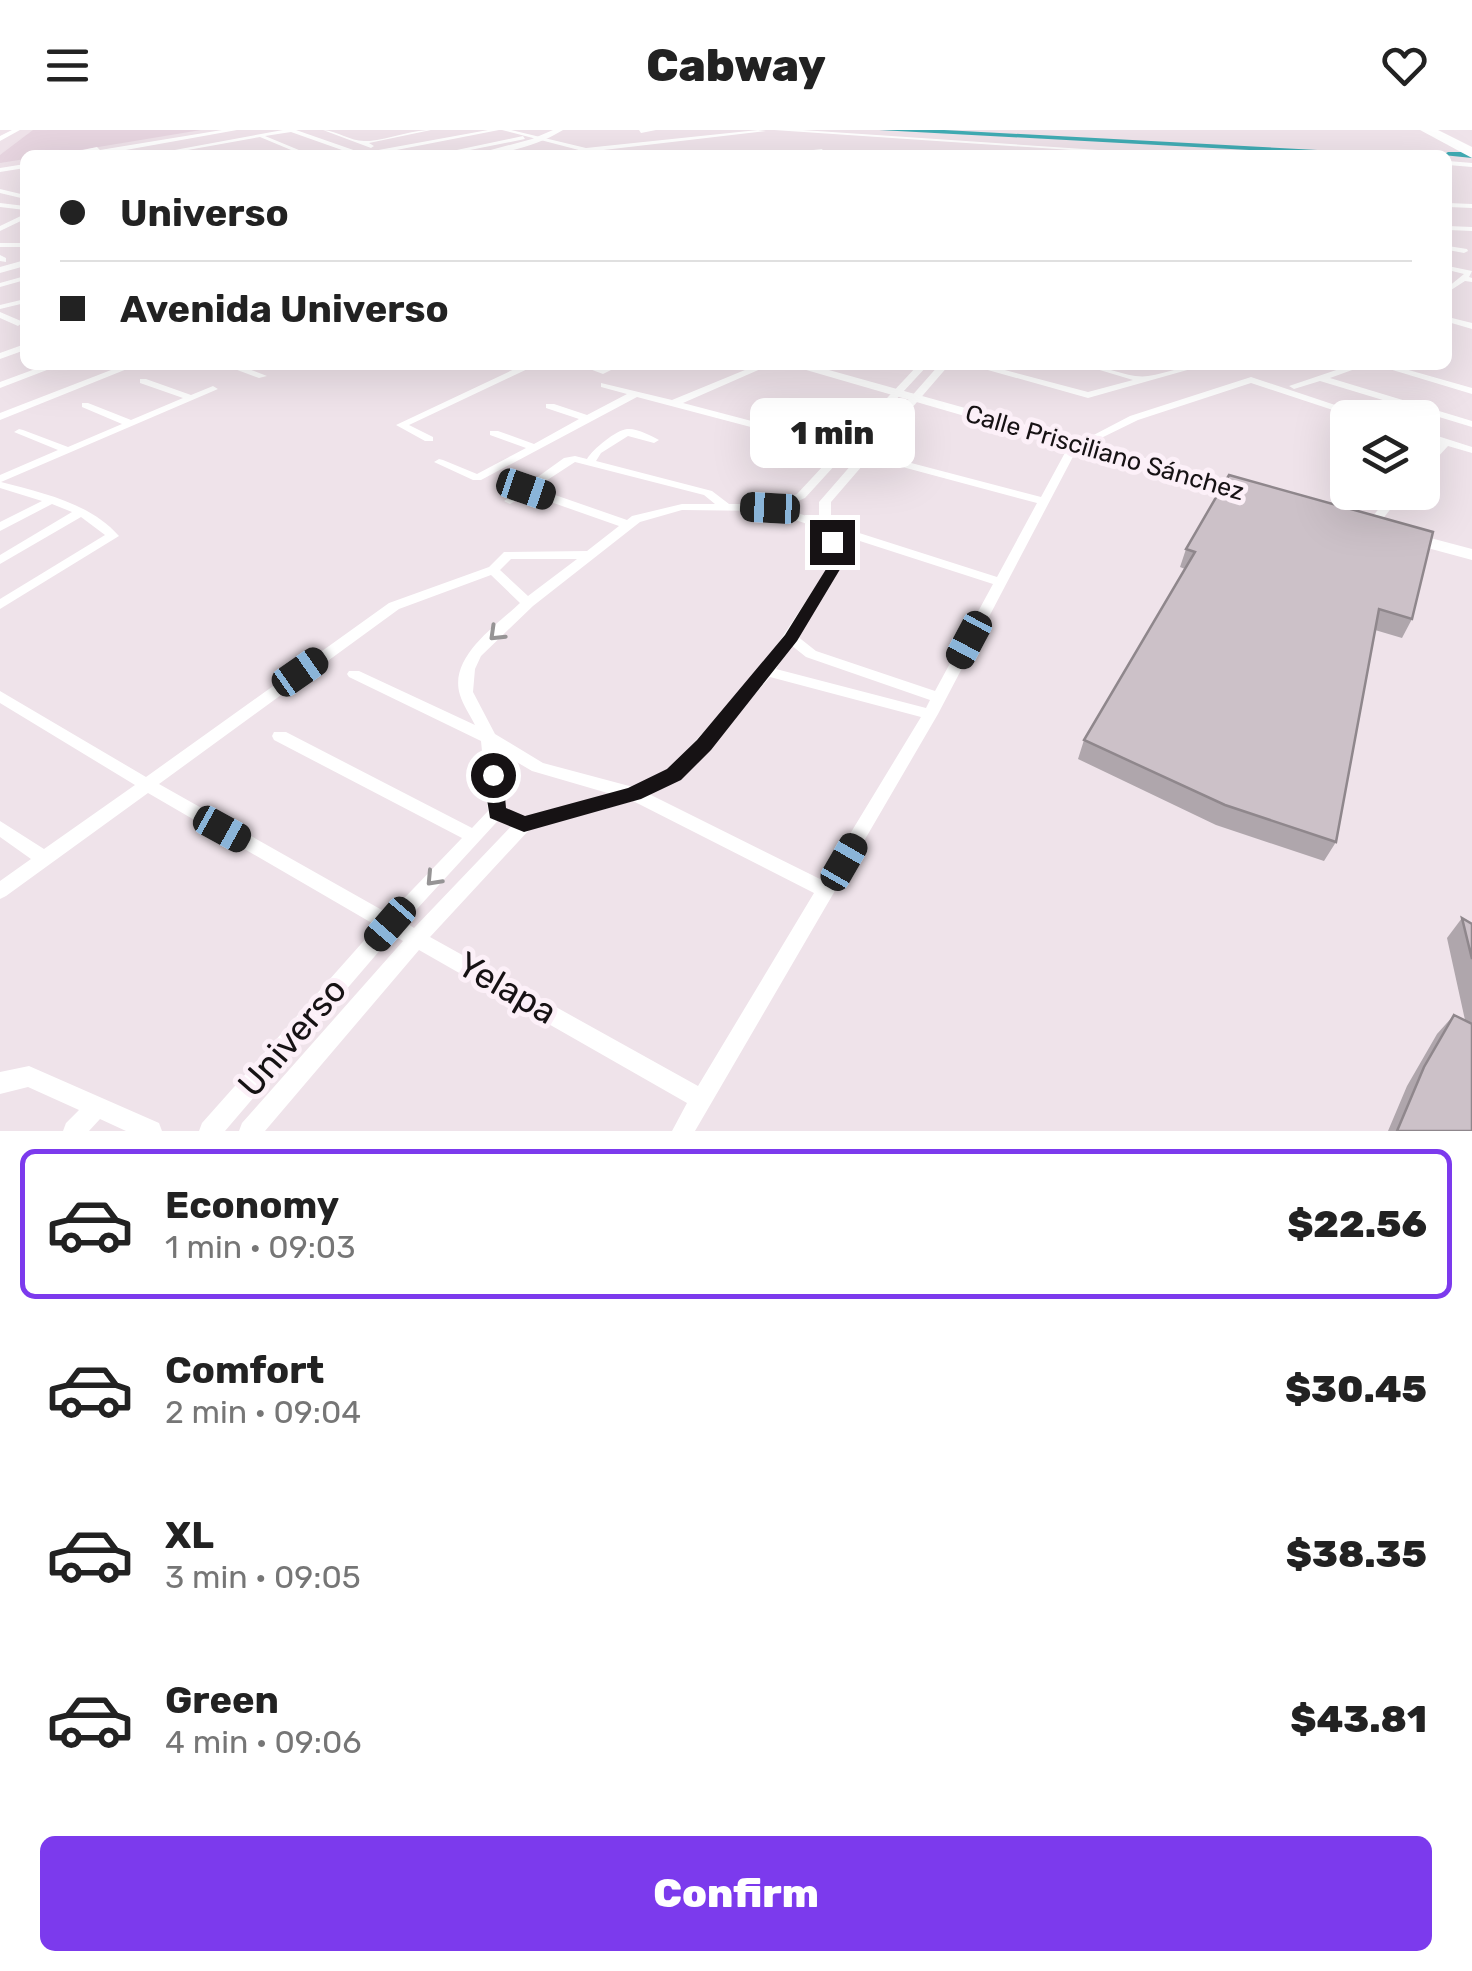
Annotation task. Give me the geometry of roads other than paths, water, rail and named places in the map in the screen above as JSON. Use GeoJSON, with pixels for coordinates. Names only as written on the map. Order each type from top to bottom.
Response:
{"type":"FeatureCollection","features":[{"type":"Feature","properties":{"kind":"highway"},"geometry":{"type":"LineString","coordinates":[[1432,130],[1465,146]]}},
{"type":"Feature","properties":{"kind":"highway"},"geometry":{"type":"LineString","coordinates":[[1444,130],[1465,146]]}},
{"type":"Feature","properties":{"kind":"main road"},"geometry":{"type":"LineString","coordinates":[[503,150],[563,130]]}},
{"type":"Feature","properties":{"kind":"main road"},"geometry":{"type":"LineString","coordinates":[[1424,130],[1465,146]]}},
{"type":"Feature","properties":{"kind":"main road"},"geometry":{"type":"LineString","coordinates":[[495,150],[534,140]]}},
{"type":"Feature","properties":{"kind":"main road","name":"Calle Prisciliano Sánchez"},"geometry":{"type":"LineString","coordinates":[[817,370],[908,392],[1091,439],[1260,491],[908,392],[842,370]]}},
{"type":"Feature","properties":{"kind":"main road"},"geometry":{"type":"LineString","coordinates":[[1363,521],[1472,545]]}},
{"type":"Feature","properties":{"kind":"main road"},"geometry":{"type":"LineString","coordinates":[[1363,521],[1472,555]]}},
{"type":"Feature","properties":{"kind":"street"},"geometry":{"type":"LineString","coordinates":[[2,134],[17,130]]}},
{"type":"Feature","properties":{"kind":"street"},"geometry":{"type":"LineString","coordinates":[[101,150],[234,130]]}},
{"type":"Feature","properties":{"kind":"street"},"geometry":{"type":"LineString","coordinates":[[182,150],[292,130],[347,150]]}},
{"type":"Feature","properties":{"kind":"street"},"geometry":{"type":"LineString","coordinates":[[326,130],[381,150]]}},
{"type":"Feature","properties":{"kind":"street"},"geometry":{"type":"LineString","coordinates":[[388,130],[430,145]]}},
{"type":"Feature","properties":{"kind":"street"},"geometry":{"type":"LineString","coordinates":[[363,143],[428,130]]}},
{"type":"Feature","properties":{"kind":"street"},"geometry":{"type":"LineString","coordinates":[[446,130],[469,137]]}},
{"type":"Feature","properties":{"kind":"street"},"geometry":{"type":"LineString","coordinates":[[399,150],[496,130]]}},
{"type":"Feature","properties":{"kind":"street"},"geometry":{"type":"LineString","coordinates":[[505,130],[569,150]]}},
{"type":"Feature","properties":{"kind":"street"},"geometry":{"type":"LineString","coordinates":[[641,131],[653,130]]}},
{"type":"Feature","properties":{"kind":"street"},"geometry":{"type":"LineString","coordinates":[[681,130],[693,138]]}},
{"type":"Feature","properties":{"kind":"street"},"geometry":{"type":"LineString","coordinates":[[777,130],[1081,150]]}},
{"type":"Feature","properties":{"kind":"street"},"geometry":{"type":"LineString","coordinates":[[603,150],[763,131]]}},
{"type":"Feature","properties":{"kind":"street"},"geometry":{"type":"LineString","coordinates":[[210,133],[238,141]]}},
{"type":"Feature","properties":{"kind":"street"},"geometry":{"type":"LineString","coordinates":[[210,133],[222,143]]}},
{"type":"Feature","properties":{"kind":"street"},"geometry":{"type":"LineString","coordinates":[[261,137],[295,150]]}},
{"type":"Feature","properties":{"kind":"street"},"geometry":{"type":"LineString","coordinates":[[469,150],[534,140]]}},
{"type":"Feature","properties":{"kind":"street"},"geometry":{"type":"LineString","coordinates":[[196,148],[201,150]]}},
{"type":"Feature","properties":{"kind":"street"},"geometry":{"type":"LineString","coordinates":[[105,150],[109,149]]}},
{"type":"Feature","properties":{"kind":"street"},"geometry":{"type":"LineString","coordinates":[[1452,249],[1464,252]]}},
{"type":"Feature","properties":{"kind":"street"},"geometry":{"type":"LineString","coordinates":[[0,315],[18,323],[0,329]]}},
{"type":"Feature","properties":{"kind":"street"},"geometry":{"type":"LineString","coordinates":[[0,384],[41,370]]}},
{"type":"Feature","properties":{"kind":"street"},"geometry":{"type":"LineString","coordinates":[[0,416],[119,370]]}},
{"type":"Feature","properties":{"kind":"street"},"geometry":{"type":"LineString","coordinates":[[244,370],[262,376]]}},
{"type":"Feature","properties":{"kind":"street"},"geometry":{"type":"LineString","coordinates":[[429,440],[401,425],[521,370]]}},
{"type":"Feature","properties":{"kind":"street"},"geometry":{"type":"LineString","coordinates":[[670,404],[754,370]]}},
{"type":"Feature","properties":{"kind":"street"},"geometry":{"type":"LineString","coordinates":[[919,370],[865,456],[824,502],[825,527],[835,566],[767,670],[674,774],[634,794],[524,824],[497,813],[489,738],[466,692],[468,669],[475,654],[528,603],[589,555],[628,525],[659,510],[770,508],[825,527],[1000,582]]}},
{"type":"Feature","properties":{"kind":"street"},"geometry":{"type":"LineString","coordinates":[[770,508],[801,496],[908,392],[937,370]]}},
{"type":"Feature","properties":{"kind":"street"},"geometry":{"type":"LineString","coordinates":[[992,370],[1088,396],[1182,370]]}},
{"type":"Feature","properties":{"kind":"street"},"geometry":{"type":"LineString","coordinates":[[1107,370],[1145,380]]}},
{"type":"Feature","properties":{"kind":"street"},"geometry":{"type":"LineString","coordinates":[[1294,386],[1345,370]]}},
{"type":"Feature","properties":{"kind":"street"},"geometry":{"type":"LineString","coordinates":[[1398,370],[1472,391]]}},
{"type":"Feature","properties":{"kind":"street"},"geometry":{"type":"LineString","coordinates":[[1320,378],[1472,424]]}},
{"type":"Feature","properties":{"kind":"street"},"geometry":{"type":"LineString","coordinates":[[1091,439],[1134,418],[1251,380],[1330,405]]}},
{"type":"Feature","properties":{"kind":"street"},"geometry":{"type":"LineString","coordinates":[[143,381],[191,398]]}},
{"type":"Feature","properties":{"kind":"street"},"geometry":{"type":"LineString","coordinates":[[604,385],[1044,501]]}},
{"type":"Feature","properties":{"kind":"street"},"geometry":{"type":"LineString","coordinates":[[2,486],[67,450],[213,389]]}},
{"type":"Feature","properties":{"kind":"street"},"geometry":{"type":"LineString","coordinates":[[439,462],[477,478],[635,394]]}},
{"type":"Feature","properties":{"kind":"street"},"geometry":{"type":"LineString","coordinates":[[85,405],[129,423]]}},
{"type":"Feature","properties":{"kind":"street"},"geometry":{"type":"LineString","coordinates":[[550,406],[588,419]]}},
{"type":"Feature","properties":{"kind":"street"},"geometry":{"type":"LineString","coordinates":[[19,432],[67,450]]}},
{"type":"Feature","properties":{"kind":"street"},"geometry":{"type":"LineString","coordinates":[[591,460],[627,432],[654,440]]}},
{"type":"Feature","properties":{"kind":"street"},"geometry":{"type":"LineString","coordinates":[[494,433],[533,446]]}},
{"type":"Feature","properties":{"kind":"street"},"geometry":{"type":"LineString","coordinates":[[1440,440],[1472,450]]}},
{"type":"Feature","properties":{"kind":"street"},"geometry":{"type":"LineString","coordinates":[[1440,448],[1446,442]]}},
{"type":"Feature","properties":{"kind":"street"},"geometry":{"type":"LineString","coordinates":[[682,1131],[930,714],[1071,451]]}},
{"type":"Feature","properties":{"kind":"street"},"geometry":{"type":"LineString","coordinates":[[510,501],[568,460],[591,460],[708,493],[725,506]]}},
{"type":"Feature","properties":{"kind":"street"},"geometry":{"type":"LineString","coordinates":[[0,604],[113,536],[104,526],[80,513],[2,486]]}},
{"type":"Feature","properties":{"kind":"street"},"geometry":{"type":"LineString","coordinates":[[526,489],[628,525]]}},
{"type":"Feature","properties":{"kind":"street"},"geometry":{"type":"LineString","coordinates":[[801,496],[824,502]]}},
{"type":"Feature","properties":{"kind":"street"},"geometry":{"type":"LineString","coordinates":[[0,527],[48,502]]}},
{"type":"Feature","properties":{"kind":"street"},"geometry":{"type":"LineString","coordinates":[[1363,521],[1377,510]]}},
{"type":"Feature","properties":{"kind":"street"},"geometry":{"type":"LineString","coordinates":[[0,560],[80,513]]}},
{"type":"Feature","properties":{"kind":"street"},"geometry":{"type":"LineString","coordinates":[[0,891],[145,782],[394,606],[493,570],[508,555],[589,555]]}},
{"type":"Feature","properties":{"kind":"street"},"geometry":{"type":"LineString","coordinates":[[493,570],[528,603]]}},
{"type":"Feature","properties":{"kind":"street"},"geometry":{"type":"LineString","coordinates":[[791,638],[811,654],[938,697]]}},
{"type":"Feature","properties":{"kind":"street"},"geometry":{"type":"LineString","coordinates":[[767,670],[930,714]]}},
{"type":"Feature","properties":{"kind":"street"},"geometry":{"type":"LineString","coordinates":[[354,674],[564,777],[634,794],[827,891]]}},
{"type":"Feature","properties":{"kind":"street","name":"Yelapa"},"geometry":{"type":"LineString","coordinates":[[0,696],[390,924],[702,1100]]}},
{"type":"Feature","properties":{"kind":"street"},"geometry":{"type":"LineString","coordinates":[[280,736],[473,836]]}},
{"type":"Feature","properties":{"kind":"street","name":"Universo"},"geometry":{"type":"LineString","coordinates":[[210,1131],[390,924],[497,813]]}},
{"type":"Feature","properties":{"kind":"street","name":"Universo"},"geometry":{"type":"LineString","coordinates":[[250,1131],[418,937],[524,824]]}},
{"type":"Feature","properties":{"kind":"street"},"geometry":{"type":"LineString","coordinates":[[0,828],[43,858]]}},
{"type":"Feature","properties":{"kind":"street"},"geometry":{"type":"LineString","coordinates":[[0,1083],[30,1076],[152,1131]]}},
{"type":"Feature","properties":{"kind":"street"},"geometry":{"type":"LineString","coordinates":[[74,1131],[98,1108]]}},
{"type":"Feature","properties":{"kind":"waterway"},"geometry":{"type":"LineString","coordinates":[[884,130],[1302,150]]}},
{"type":"Feature","properties":{"kind":"waterway"},"geometry":{"type":"LineString","coordinates":[[1452,155],[1472,155]]}}]}
